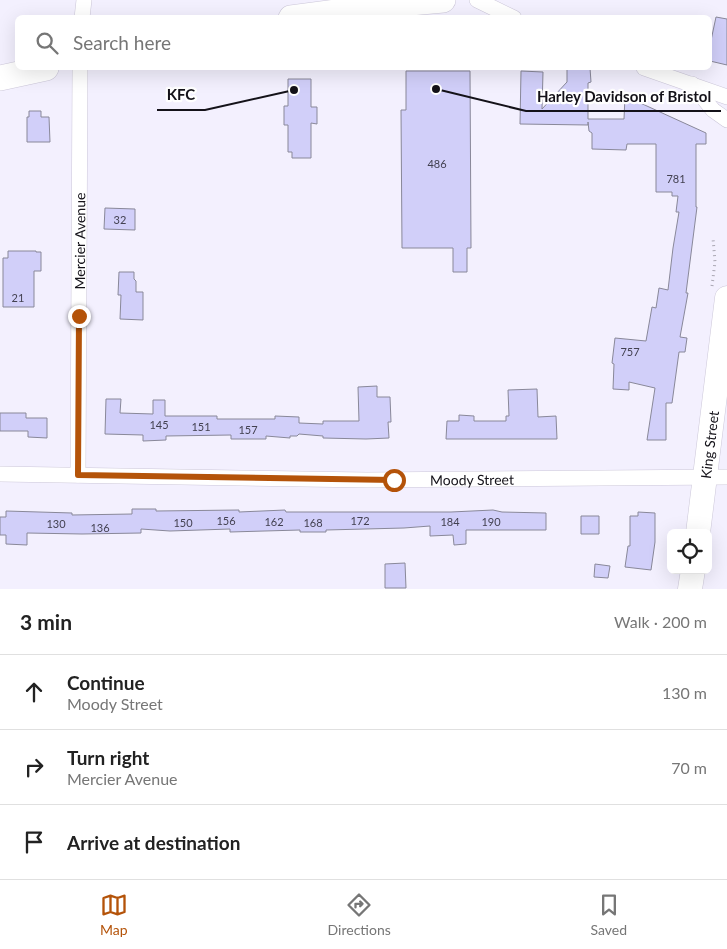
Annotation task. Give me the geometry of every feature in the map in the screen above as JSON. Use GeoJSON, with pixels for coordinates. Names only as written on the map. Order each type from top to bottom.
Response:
{"type":"FeatureCollection","features":[{"type":"Feature","properties":{"kind":"highway"},"geometry":{"type":"LineString","coordinates":[[314,15],[443,0]]}},
{"type":"Feature","properties":{"kind":"highway"},"geometry":{"type":"LineString","coordinates":[[0,78],[37,70]]}},
{"type":"Feature","properties":{"kind":"main road","name":"King Street"},"geometry":{"type":"LineString","coordinates":[[699,529],[716,477],[727,298]]}},
{"type":"Feature","properties":{"kind":"main road"},"geometry":{"type":"LineString","coordinates":[[690,589],[692,574]]}},
{"type":"Feature","properties":{"kind":"street"},"geometry":{"type":"LineString","coordinates":[[82,15],[84,0]]}},
{"type":"Feature","properties":{"kind":"street"},"geometry":{"type":"LineString","coordinates":[[477,0],[508,15]]}},
{"type":"Feature","properties":{"kind":"street","name":"Mercier Avenue"},"geometry":{"type":"LineString","coordinates":[[78,475],[80,70]]}},
{"type":"Feature","properties":{"kind":"street"},"geometry":{"type":"LineString","coordinates":[[650,70],[727,97]]}},
{"type":"Feature","properties":{"kind":"street"},"geometry":{"type":"LineString","coordinates":[[692,84],[713,110],[727,120]]}},
{"type":"Feature","properties":{"kind":"street","name":"Moody Street"},"geometry":{"type":"LineString","coordinates":[[0,474],[367,480],[716,477]]}},
{"type":"Feature","properties":{"kind":"building"},"geometry":{"type":"Polygon","coordinates":[[[716,17],[727,19],[727,65],[712,61],[712,36],[716,17]]]}},
{"type":"Feature","properties":{"kind":"building"},"geometry":{"type":"Polygon","coordinates":[[[567,70],[590,70],[591,82],[588,83],[588,119],[624,119],[625,96],[706,133],[706,144],[696,144],[697,207],[686,293],[688,293],[680,337],[687,338],[685,352],[679,352],[672,403],[666,403],[666,440],[647,440],[655,388],[629,382],[629,390],[613,389],[614,364],[612,363],[615,338],[646,341],[652,307],[656,308],[659,288],[668,290],[679,212],[676,212],[678,196],[672,196],[672,192],[656,192],[656,144],[627,144],[626,150],[592,149],[592,133],[589,131],[588,122],[588,125],[520,124],[521,71],[543,72],[542,109],[567,82],[567,70]]]}},
{"type":"Feature","properties":{"kind":"building"},"geometry":{"type":"Polygon","coordinates":[[[406,71],[470,71],[471,248],[467,248],[467,272],[453,272],[453,248],[402,248],[401,110],[406,110],[406,71]]]}},
{"type":"Feature","properties":{"kind":"building"},"geometry":{"type":"Polygon","coordinates":[[[288,79],[311,79],[311,107],[317,107],[317,124],[311,123],[311,158],[292,158],[292,152],[288,152],[288,125],[284,125],[284,106],[288,106],[288,79]]]}},
{"type":"Feature","properties":{"kind":"building"},"geometry":{"type":"Polygon","coordinates":[[[29,111],[41,111],[41,117],[49,117],[50,142],[27,142],[27,117],[29,117],[29,111]]]}},
{"type":"Feature","properties":{"kind":"building"},"geometry":{"type":"Polygon","coordinates":[[[105,208],[135,209],[135,230],[104,229],[105,208]]]}},
{"type":"Feature","properties":{"kind":"building"},"geometry":{"type":"Polygon","coordinates":[[[8,251],[41,252],[41,271],[34,271],[34,307],[3,307],[3,258],[8,258],[8,251]]]}},
{"type":"Feature","properties":{"kind":"building"},"geometry":{"type":"Polygon","coordinates":[[[119,272],[134,272],[136,292],[143,292],[143,320],[120,319],[121,295],[118,295],[119,272]]]}},
{"type":"Feature","properties":{"kind":"building"},"geometry":{"type":"Polygon","coordinates":[[[377,386],[377,397],[390,397],[391,422],[388,422],[389,438],[323,438],[323,436],[299,434],[297,436],[290,436],[290,438],[266,436],[266,439],[231,439],[231,435],[166,436],[166,440],[143,441],[143,435],[105,434],[106,399],[121,399],[120,413],[153,414],[153,400],[165,400],[165,416],[217,416],[217,419],[275,419],[275,416],[299,417],[299,423],[323,424],[323,421],[359,421],[358,387],[377,386]]]}},
{"type":"Feature","properties":{"kind":"building"},"geometry":{"type":"Polygon","coordinates":[[[537,389],[538,417],[556,416],[557,439],[446,439],[447,421],[459,421],[459,415],[474,416],[474,421],[506,421],[506,416],[509,416],[508,390],[537,389]]]}},
{"type":"Feature","properties":{"kind":"building"},"geometry":{"type":"Polygon","coordinates":[[[0,413],[26,413],[26,418],[47,418],[47,438],[28,437],[28,431],[0,431],[0,413]]]}},
{"type":"Feature","properties":{"kind":"building"},"geometry":{"type":"Polygon","coordinates":[[[132,509],[156,509],[156,511],[239,510],[239,512],[285,510],[286,512],[451,512],[493,510],[546,513],[546,530],[466,530],[466,544],[454,545],[453,535],[430,536],[430,526],[326,530],[326,532],[300,532],[300,530],[230,532],[230,529],[170,531],[141,529],[141,533],[27,533],[27,545],[6,544],[6,535],[0,535],[0,517],[6,517],[6,511],[72,513],[72,515],[132,514],[132,509]]]}},
{"type":"Feature","properties":{"kind":"building"},"geometry":{"type":"Polygon","coordinates":[[[638,512],[655,513],[655,542],[651,570],[625,567],[628,546],[630,546],[630,516],[638,516],[638,512]]]}},
{"type":"Feature","properties":{"kind":"building"},"geometry":{"type":"Polygon","coordinates":[[[581,516],[599,516],[599,534],[581,534],[581,516]]]}},
{"type":"Feature","properties":{"kind":"building"},"geometry":{"type":"Polygon","coordinates":[[[405,563],[406,588],[385,588],[385,564],[405,563]]]}},
{"type":"Feature","properties":{"kind":"building"},"geometry":{"type":"Polygon","coordinates":[[[595,564],[610,566],[608,578],[594,577],[595,564]]]}},
{"type":"Feature","properties":{"kind":"place","name":"Harley Davidson of Bristol"},"geometry":{"type":"Point","coordinates":[436,89]}},
{"type":"Feature","properties":{"kind":"place","name":"KFC"},"geometry":{"type":"Point","coordinates":[294,90]}},
{"type":"Feature","properties":{"kind":"route"},"geometry":{"type":"LineString","coordinates":[[79,316],[78,475],[394,480]]}}]}
